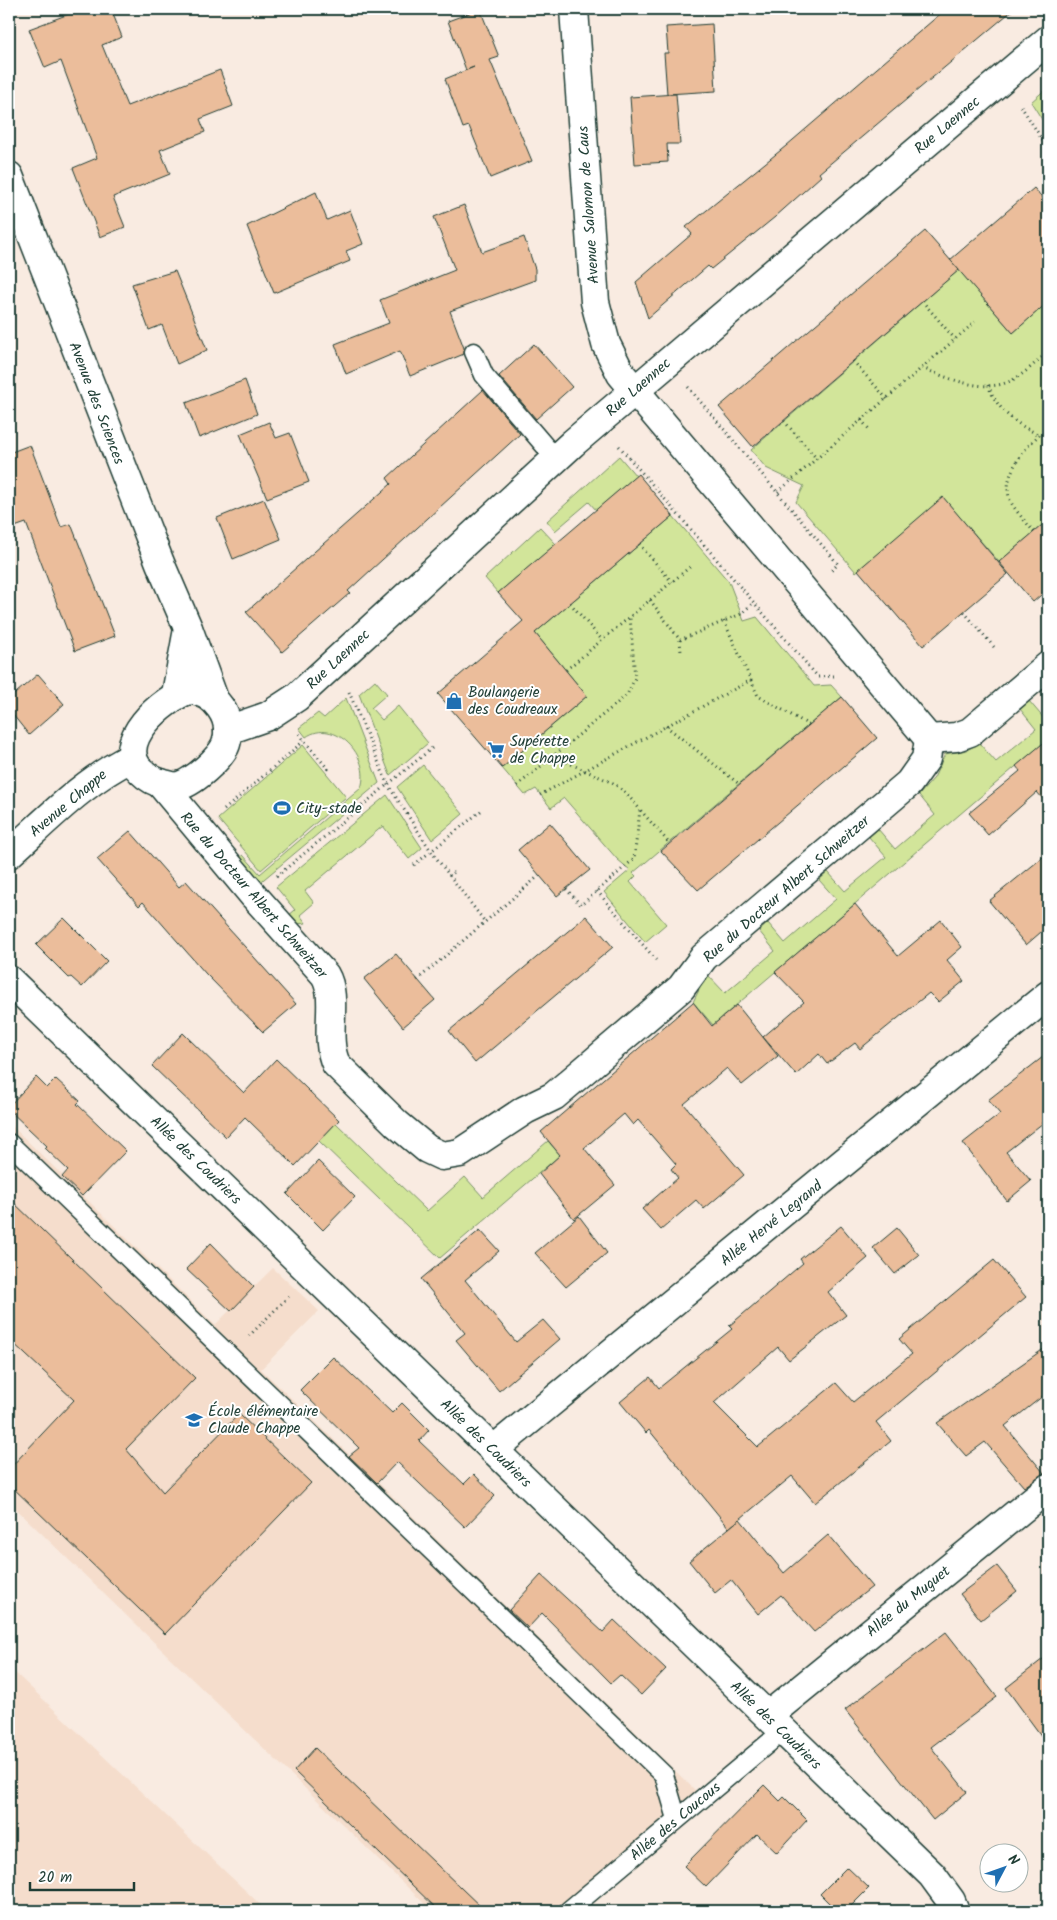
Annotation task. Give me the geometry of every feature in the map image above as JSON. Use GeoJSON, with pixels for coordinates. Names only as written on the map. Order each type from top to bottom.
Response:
{"type":"FeatureCollection","features":[{"type":"Feature","properties":{"kind":"street","name":"Avenue Salomon de Caus"},"geometry":{"type":"LineString","coordinates":[[574,9],[595,302],[606,344],[621,374],[634,391],[929,739]]}},
{"type":"Feature","properties":{"kind":"street","name":"Rue Laennec"},"geometry":{"type":"LineString","coordinates":[[228,730],[268,716],[297,697],[556,459],[1048,40]]}},
{"type":"Feature","properties":{"kind":"street","name":"Avenue des Sciences"},"geometry":{"type":"LineString","coordinates":[[9,176],[157,554],[188,628],[214,699]]}},
{"type":"Feature","properties":{"kind":"street"},"geometry":{"type":"LineString","coordinates":[[176,694],[188,628]]}},
{"type":"Feature","properties":{"kind":"street"},"geometry":{"type":"LineString","coordinates":[[929,739],[956,737],[970,732],[1048,666]]}},
{"type":"Feature","properties":{"kind":"street"},"geometry":{"type":"LineString","coordinates":[[189,690],[202,690],[214,699],[224,713],[228,730],[226,744],[221,753],[203,771],[187,783],[177,786],[160,783],[139,769],[131,758],[133,745],[140,728],[176,694],[189,690]]}},
{"type":"Feature","properties":{"kind":"street","name":"Rue du Docteur Albert Schweitzer"},"geometry":{"type":"LineString","coordinates":[[160,783],[254,896],[309,944],[328,980],[331,1053],[336,1064],[397,1124],[427,1149],[442,1156],[460,1153],[525,1110],[554,1096],[681,988],[704,957],[909,783],[926,759],[929,739]]}},
{"type":"Feature","properties":{"kind":"street","name":"Avenue Chappe"},"geometry":{"type":"LineString","coordinates":[[9,854],[73,797],[112,767],[131,758]]}},
{"type":"Feature","properties":{"kind":"street","name":"Allée des Coudriers"},"geometry":{"type":"LineString","coordinates":[[9,980],[932,1875],[952,1901],[955,1911]]}},
{"type":"Feature","properties":{"kind":"street","name":"Allée Hervé Legrand"},"geometry":{"type":"LineString","coordinates":[[493,1450],[1048,995]]}},
{"type":"Feature","properties":{"kind":"street","name":"Allée du Muguet"},"geometry":{"type":"LineString","coordinates":[[776,1723],[1048,1488]]}},
{"type":"Feature","properties":{"kind":"lane"},"geometry":{"type":"LineString","coordinates":[[474,352],[484,375],[556,459]]}},
{"type":"Feature","properties":{"kind":"lane"},"geometry":{"type":"LineString","coordinates":[[9,1143],[664,1775],[677,1819]]}},
{"type":"Feature","properties":{"kind":"lane","name":"Allée des Coucous"},"geometry":{"type":"LineString","coordinates":[[568,1911],[677,1819],[776,1723]]}},
{"type":"Feature","properties":{"kind":"path"},"geometry":{"type":"LineString","coordinates":[[1000,80],[1019,103],[1048,149]]}},
{"type":"Feature","properties":{"kind":"path"},"geometry":{"type":"LineString","coordinates":[[922,301],[955,339]]}},
{"type":"Feature","properties":{"kind":"path"},"geometry":{"type":"LineString","coordinates":[[778,492],[975,322]]}},
{"type":"Feature","properties":{"kind":"path"},"geometry":{"type":"LineString","coordinates":[[922,368],[950,379],[988,385],[1009,382],[1048,352]]}},
{"type":"Feature","properties":{"kind":"path"},"geometry":{"type":"LineString","coordinates":[[853,361],[886,399]]}},
{"type":"Feature","properties":{"kind":"path"},"geometry":{"type":"LineString","coordinates":[[988,385],[992,397],[1005,414],[1025,428],[1040,435]]}},
{"type":"Feature","properties":{"kind":"path"},"geometry":{"type":"LineString","coordinates":[[687,387],[838,564],[829,573],[835,580]]}},
{"type":"Feature","properties":{"kind":"path"},"geometry":{"type":"LineString","coordinates":[[862,420],[869,428]]}},
{"type":"Feature","properties":{"kind":"path"},"geometry":{"type":"LineString","coordinates":[[784,421],[817,459]]}},
{"type":"Feature","properties":{"kind":"path"},"geometry":{"type":"LineString","coordinates":[[1034,532],[1012,504],[1009,484],[1021,455],[1048,428]]}},
{"type":"Feature","properties":{"kind":"path"},"geometry":{"type":"LineString","coordinates":[[619,446],[818,677],[834,676],[840,683]]}},
{"type":"Feature","properties":{"kind":"path"},"geometry":{"type":"LineString","coordinates":[[639,544],[672,582]]}},
{"type":"Feature","properties":{"kind":"path"},"geometry":{"type":"LineString","coordinates":[[566,670],[691,566]]}},
{"type":"Feature","properties":{"kind":"path"},"geometry":{"type":"LineString","coordinates":[[650,600],[680,640],[681,652]]}},
{"type":"Feature","properties":{"kind":"path"},"geometry":{"type":"LineString","coordinates":[[680,640],[741,614],[754,602]]}},
{"type":"Feature","properties":{"kind":"path"},"geometry":{"type":"LineString","coordinates":[[570,603],[602,640]]}},
{"type":"Feature","properties":{"kind":"path"},"geometry":{"type":"LineString","coordinates":[[964,612],[994,647]]}},
{"type":"Feature","properties":{"kind":"path"},"geometry":{"type":"LineString","coordinates":[[517,786],[627,695],[633,686],[635,678],[630,617]]}},
{"type":"Feature","properties":{"kind":"path"},"geometry":{"type":"LineString","coordinates":[[724,621],[758,696],[809,725]]}},
{"type":"Feature","properties":{"kind":"path"},"geometry":{"type":"LineString","coordinates":[[540,795],[751,680]]}},
{"type":"Feature","properties":{"kind":"path"},"geometry":{"type":"LineString","coordinates":[[348,691],[388,785],[431,851],[485,922]]}},
{"type":"Feature","properties":{"kind":"path"},"geometry":{"type":"LineString","coordinates":[[666,726],[739,784]]}},
{"type":"Feature","properties":{"kind":"path"},"geometry":{"type":"LineString","coordinates":[[294,727],[328,769],[325,772]]}},
{"type":"Feature","properties":{"kind":"path"},"geometry":{"type":"LineString","coordinates":[[221,813],[305,740]]}},
{"type":"Feature","properties":{"kind":"path"},"geometry":{"type":"LineString","coordinates":[[254,896],[432,748]]}},
{"type":"Feature","properties":{"kind":"path"},"geometry":{"type":"LineString","coordinates":[[553,756],[585,770],[624,791],[669,844]]}},
{"type":"Feature","properties":{"kind":"path"},"geometry":{"type":"LineString","coordinates":[[414,865],[482,810]]}},
{"type":"Feature","properties":{"kind":"path"},"geometry":{"type":"LineString","coordinates":[[566,889],[581,905],[634,859],[640,810]]}},
{"type":"Feature","properties":{"kind":"path"},"geometry":{"type":"LineString","coordinates":[[449,876],[457,870]]}},
{"type":"Feature","properties":{"kind":"path"},"geometry":{"type":"LineString","coordinates":[[417,980],[540,875]]}},
{"type":"Feature","properties":{"kind":"path"},"geometry":{"type":"LineString","coordinates":[[597,891],[656,960]]}},
{"type":"Feature","properties":{"kind":"path"},"geometry":{"type":"LineString","coordinates":[[229,1356],[296,1289]]}},
{"type":"Feature","properties":{"kind":"shaded area"},"geometry":{"type":"Polygon","coordinates":[[[9,1123],[215,1325],[273,1268],[319,1311],[261,1369],[698,1793],[553,1911],[432,1911],[9,1502],[9,1123]]]}},
{"type":"Feature","properties":{"kind":"shaded area"},"geometry":{"type":"Polygon","coordinates":[[[9,1667],[267,1911],[9,1911],[9,1667]]]}},
{"type":"Feature","properties":{"kind":"green space"},"geometry":{"type":"Polygon","coordinates":[[[1048,87],[1048,100],[1046,102],[1048,105],[1048,129],[1031,102],[1048,87]]]}},
{"type":"Feature","properties":{"kind":"green space"},"geometry":{"type":"Polygon","coordinates":[[[959,270],[1013,333],[1048,302],[1048,520],[999,562],[943,498],[856,572],[796,502],[804,486],[766,468],[751,450],[959,270]]]}},
{"type":"Feature","properties":{"kind":"green space"},"geometry":{"type":"Polygon","coordinates":[[[619,456],[636,476],[596,510],[589,502],[555,531],[547,521],[619,456]]]}},
{"type":"Feature","properties":{"kind":"green space"},"geometry":{"type":"Polygon","coordinates":[[[673,516],[729,582],[744,621],[757,617],[814,686],[831,685],[842,697],[633,873],[636,876],[630,882],[666,924],[645,942],[604,892],[630,870],[617,859],[564,798],[551,808],[536,789],[525,795],[502,768],[587,696],[535,633],[673,516]]]}},
{"type":"Feature","properties":{"kind":"green space"},"geometry":{"type":"Polygon","coordinates":[[[540,527],[556,544],[498,593],[485,578],[540,527]]]}},
{"type":"Feature","properties":{"kind":"green space"},"geometry":{"type":"Polygon","coordinates":[[[375,680],[387,694],[371,708],[382,720],[398,706],[428,743],[390,775],[359,694],[375,680]]]}},
{"type":"Feature","properties":{"kind":"green space"},"geometry":{"type":"Polygon","coordinates":[[[346,698],[379,783],[258,884],[239,858],[243,855],[260,874],[361,788],[363,776],[361,764],[356,753],[348,743],[339,736],[328,732],[317,732],[306,737],[299,728],[318,713],[324,718],[346,698]]]}},
{"type":"Feature","properties":{"kind":"green space"},"geometry":{"type":"Polygon","coordinates":[[[1029,701],[1046,721],[1048,719],[1048,739],[713,1025],[693,1002],[707,974],[725,993],[775,951],[759,931],[768,923],[785,943],[836,899],[819,880],[828,872],[845,891],[886,857],[869,837],[878,829],[895,849],[935,815],[919,795],[934,778],[945,754],[967,750],[979,743],[996,762],[1036,729],[1020,709],[1029,701]]]}},
{"type":"Feature","properties":{"kind":"green space","name":"City-stade"},"geometry":{"type":"Polygon","coordinates":[[[303,745],[346,797],[261,870],[218,819],[303,745]]]}},
{"type":"Feature","properties":{"kind":"green space"},"geometry":{"type":"Polygon","coordinates":[[[423,765],[463,814],[432,840],[397,787],[423,765]]]}},
{"type":"Feature","properties":{"kind":"green space"},"geometry":{"type":"Polygon","coordinates":[[[387,795],[422,848],[409,859],[383,826],[305,891],[314,903],[300,915],[306,923],[296,924],[288,916],[295,910],[276,887],[387,795]]]}},
{"type":"Feature","properties":{"kind":"green space"},"geometry":{"type":"Polygon","coordinates":[[[336,1123],[427,1211],[465,1177],[483,1197],[548,1141],[560,1155],[440,1258],[319,1141],[336,1123]]]}},
{"type":"Feature","properties":{"kind":"building"},"geometry":{"type":"Polygon","coordinates":[[[82,9],[111,9],[122,37],[102,45],[127,106],[220,70],[233,106],[200,119],[205,132],[160,150],[170,174],[113,197],[125,227],[100,237],[73,168],[97,158],[61,61],[45,68],[29,29],[82,9]]]}},
{"type":"Feature","properties":{"kind":"building"},"geometry":{"type":"Polygon","coordinates":[[[480,9],[499,57],[490,60],[532,161],[490,178],[469,126],[463,128],[445,79],[474,67],[466,70],[448,21],[480,9]]]}},
{"type":"Feature","properties":{"kind":"building"},"geometry":{"type":"Polygon","coordinates":[[[946,9],[1014,9],[819,173],[821,176],[775,217],[711,269],[708,266],[648,318],[636,282],[692,234],[686,227],[786,146],[946,9]]]}},
{"type":"Feature","properties":{"kind":"building"},"geometry":{"type":"Polygon","coordinates":[[[712,24],[716,91],[667,94],[664,53],[668,53],[666,27],[712,24]]]}},
{"type":"Feature","properties":{"kind":"building"},"geometry":{"type":"Polygon","coordinates":[[[676,94],[680,144],[667,144],[668,162],[635,164],[630,97],[676,94]]]}},
{"type":"Feature","properties":{"kind":"building"},"geometry":{"type":"Polygon","coordinates":[[[1034,188],[1048,204],[1048,302],[1013,333],[950,260],[1034,188]]]}},
{"type":"Feature","properties":{"kind":"building"},"geometry":{"type":"Polygon","coordinates":[[[316,192],[327,220],[350,210],[363,244],[346,251],[350,261],[274,293],[247,226],[316,192]]]}},
{"type":"Feature","properties":{"kind":"building"},"geometry":{"type":"Polygon","coordinates":[[[464,205],[482,252],[524,237],[535,269],[535,280],[450,311],[464,348],[464,354],[410,376],[400,351],[346,374],[335,344],[389,323],[380,300],[455,270],[434,217],[464,205]]]}},
{"type":"Feature","properties":{"kind":"building"},"geometry":{"type":"Polygon","coordinates":[[[925,231],[959,270],[753,447],[719,407],[925,231]]]}},
{"type":"Feature","properties":{"kind":"building"},"geometry":{"type":"Polygon","coordinates":[[[175,271],[207,350],[177,364],[162,325],[149,330],[132,284],[175,271]]]}},
{"type":"Feature","properties":{"kind":"building"},"geometry":{"type":"Polygon","coordinates":[[[534,344],[572,387],[536,419],[499,376],[534,344]]]}},
{"type":"Feature","properties":{"kind":"building"},"geometry":{"type":"Polygon","coordinates":[[[245,380],[257,414],[199,438],[186,403],[245,380]]]}},
{"type":"Feature","properties":{"kind":"building"},"geometry":{"type":"Polygon","coordinates":[[[483,390],[520,434],[348,591],[350,593],[282,652],[246,612],[391,484],[387,478],[483,390]]]}},
{"type":"Feature","properties":{"kind":"building"},"geometry":{"type":"Polygon","coordinates":[[[269,422],[276,438],[290,433],[309,482],[267,498],[240,434],[269,422]]]}},
{"type":"Feature","properties":{"kind":"building"},"geometry":{"type":"Polygon","coordinates":[[[30,445],[61,527],[71,524],[115,636],[75,651],[26,523],[9,529],[9,453],[30,445]]]}},
{"type":"Feature","properties":{"kind":"building"},"geometry":{"type":"Polygon","coordinates":[[[638,474],[673,516],[535,633],[587,696],[502,768],[438,694],[523,621],[498,593],[638,474]]]}},
{"type":"Feature","properties":{"kind":"building"},"geometry":{"type":"Polygon","coordinates":[[[943,497],[1008,574],[923,646],[858,570],[943,497]]]}},
{"type":"Feature","properties":{"kind":"building"},"geometry":{"type":"Polygon","coordinates":[[[264,499],[281,539],[233,559],[217,518],[264,499]]]}},
{"type":"Feature","properties":{"kind":"building"},"geometry":{"type":"Polygon","coordinates":[[[1048,520],[1048,589],[1033,602],[999,562],[1048,520]]]}},
{"type":"Feature","properties":{"kind":"building"},"geometry":{"type":"Polygon","coordinates":[[[38,674],[64,704],[29,735],[9,710],[9,699],[38,674]]]}},
{"type":"Feature","properties":{"kind":"building"},"geometry":{"type":"Polygon","coordinates":[[[842,697],[877,738],[698,890],[661,851],[842,697]]]}},
{"type":"Feature","properties":{"kind":"building"},"geometry":{"type":"Polygon","coordinates":[[[1048,739],[1048,805],[1037,792],[988,835],[969,813],[1020,771],[1016,766],[1048,739]]]}},
{"type":"Feature","properties":{"kind":"building"},"geometry":{"type":"Polygon","coordinates":[[[550,823],[590,870],[557,896],[518,850],[550,823]]]}},
{"type":"Feature","properties":{"kind":"building"},"geometry":{"type":"Polygon","coordinates":[[[130,831],[179,887],[186,881],[296,1004],[263,1032],[206,974],[143,902],[139,906],[97,859],[130,831]]]}},
{"type":"Feature","properties":{"kind":"building"},"geometry":{"type":"Polygon","coordinates":[[[1048,853],[1048,926],[1026,945],[989,901],[1048,853]]]}},
{"type":"Feature","properties":{"kind":"building"},"geometry":{"type":"Polygon","coordinates":[[[855,904],[898,956],[941,920],[962,947],[947,960],[964,981],[938,1002],[929,993],[860,1049],[855,1043],[827,1064],[819,1054],[796,1075],[763,1037],[804,1002],[775,972],[855,904]]]}},
{"type":"Feature","properties":{"kind":"building"},"geometry":{"type":"Polygon","coordinates":[[[586,916],[613,947],[475,1063],[449,1031],[586,916]]]}},
{"type":"Feature","properties":{"kind":"building"},"geometry":{"type":"Polygon","coordinates":[[[64,918],[107,961],[82,987],[71,977],[69,978],[36,945],[64,918]]]}},
{"type":"Feature","properties":{"kind":"building"},"geometry":{"type":"Polygon","coordinates":[[[396,954],[435,1000],[403,1027],[364,979],[396,954]]]}},
{"type":"Feature","properties":{"kind":"building"},"geometry":{"type":"Polygon","coordinates":[[[693,1002],[712,1026],[737,1005],[778,1056],[742,1085],[727,1068],[684,1104],[744,1175],[704,1209],[696,1200],[661,1230],[642,1209],[678,1178],[671,1169],[676,1164],[638,1120],[633,1125],[624,1114],[584,1148],[615,1185],[574,1219],[539,1174],[560,1155],[541,1132],[693,1002]]]}},
{"type":"Feature","properties":{"kind":"building"},"geometry":{"type":"Polygon","coordinates":[[[183,1033],[244,1093],[276,1059],[339,1120],[295,1166],[245,1117],[226,1137],[152,1066],[183,1033]]]}},
{"type":"Feature","properties":{"kind":"building"},"geometry":{"type":"Polygon","coordinates":[[[1048,1053],[1048,1119],[1006,1152],[1031,1181],[1007,1201],[963,1143],[1000,1114],[988,1100],[1048,1053]]]}},
{"type":"Feature","properties":{"kind":"building"},"geometry":{"type":"Polygon","coordinates":[[[36,1077],[47,1088],[56,1079],[80,1101],[77,1104],[126,1151],[82,1196],[62,1177],[68,1170],[45,1148],[47,1146],[9,1110],[9,1106],[36,1077]]]}},
{"type":"Feature","properties":{"kind":"building"},"geometry":{"type":"Polygon","coordinates":[[[318,1161],[355,1197],[323,1230],[287,1194],[318,1161]]]}},
{"type":"Feature","properties":{"kind":"building"},"geometry":{"type":"Polygon","coordinates":[[[9,1198],[195,1378],[126,1449],[163,1492],[239,1414],[311,1483],[165,1634],[9,1484],[9,1469],[74,1400],[9,1339],[9,1198]]]}},
{"type":"Feature","properties":{"kind":"building"},"geometry":{"type":"Polygon","coordinates":[[[579,1216],[607,1253],[566,1287],[535,1253],[579,1216]]]}},
{"type":"Feature","properties":{"kind":"building"},"geometry":{"type":"Polygon","coordinates":[[[841,1226],[868,1258],[828,1292],[846,1315],[789,1360],[778,1347],[714,1403],[758,1447],[836,1383],[853,1402],[912,1354],[899,1339],[994,1260],[1026,1297],[876,1422],[891,1441],[815,1503],[792,1476],[729,1528],[649,1430],[646,1433],[620,1402],[650,1377],[659,1388],[732,1329],[729,1326],[803,1263],[800,1259],[841,1226]]]}},
{"type":"Feature","properties":{"kind":"building"},"geometry":{"type":"Polygon","coordinates":[[[897,1228],[919,1255],[895,1274],[873,1248],[897,1228]]]}},
{"type":"Feature","properties":{"kind":"building"},"geometry":{"type":"Polygon","coordinates":[[[480,1230],[499,1251],[465,1280],[516,1342],[543,1320],[560,1339],[499,1391],[456,1340],[465,1333],[421,1279],[480,1230]]]}},
{"type":"Feature","properties":{"kind":"building"},"geometry":{"type":"Polygon","coordinates":[[[211,1243],[254,1287],[231,1311],[186,1269],[211,1243]]]}},
{"type":"Feature","properties":{"kind":"building"},"geometry":{"type":"Polygon","coordinates":[[[1048,1346],[1048,1392],[1005,1426],[1044,1473],[1024,1487],[985,1442],[966,1456],[937,1423],[1048,1346]]]}},
{"type":"Feature","properties":{"kind":"building"},"geometry":{"type":"Polygon","coordinates":[[[333,1357],[392,1413],[402,1403],[429,1430],[419,1441],[464,1484],[474,1474],[495,1496],[465,1527],[397,1462],[377,1483],[349,1456],[359,1448],[300,1390],[333,1357]]]}},
{"type":"Feature","properties":{"kind":"building"},"geometry":{"type":"Polygon","coordinates":[[[740,1519],[784,1573],[828,1535],[872,1587],[814,1632],[781,1595],[758,1614],[731,1580],[715,1593],[689,1561],[740,1519]]]}},
{"type":"Feature","properties":{"kind":"building"},"geometry":{"type":"Polygon","coordinates":[[[997,1566],[1017,1591],[981,1620],[960,1594],[997,1566]]]}},
{"type":"Feature","properties":{"kind":"building"},"geometry":{"type":"Polygon","coordinates":[[[541,1575],[603,1632],[614,1620],[666,1669],[641,1695],[620,1675],[611,1683],[542,1613],[528,1628],[509,1610],[541,1575]]]}},
{"type":"Feature","properties":{"kind":"building"},"geometry":{"type":"Polygon","coordinates":[[[946,1632],[997,1697],[931,1747],[967,1792],[933,1820],[845,1710],[946,1632]]]}},
{"type":"Feature","properties":{"kind":"building"},"geometry":{"type":"Polygon","coordinates":[[[1048,1655],[1048,1745],[1006,1688],[1048,1655]]]}},
{"type":"Feature","properties":{"kind":"building"},"geometry":{"type":"Polygon","coordinates":[[[315,1748],[485,1911],[439,1911],[294,1771],[315,1748]]]}},
{"type":"Feature","properties":{"kind":"building"},"geometry":{"type":"Polygon","coordinates":[[[764,1785],[780,1801],[784,1797],[807,1820],[777,1853],[757,1834],[706,1887],[684,1866],[764,1785]]]}},
{"type":"Feature","properties":{"kind":"building"},"geometry":{"type":"Polygon","coordinates":[[[847,1867],[869,1888],[846,1911],[837,1911],[820,1894],[847,1867]]]}},
{"type":"Feature","properties":{"kind":"place","name":"Boulangerie des Coudreaux"},"geometry":{"type":"Point","coordinates":[454,701]}},
{"type":"Feature","properties":{"kind":"place","name":"Supérette de Chappe"},"geometry":{"type":"Point","coordinates":[496,750]}},
{"type":"Feature","properties":{"kind":"place","name":"City-stade"},"geometry":{"type":"Point","coordinates":[282,808]}},
{"type":"Feature","properties":{"kind":"place","name":"École élémentaire Claude Chappe"},"geometry":{"type":"Point","coordinates":[194,1420]}}]}
